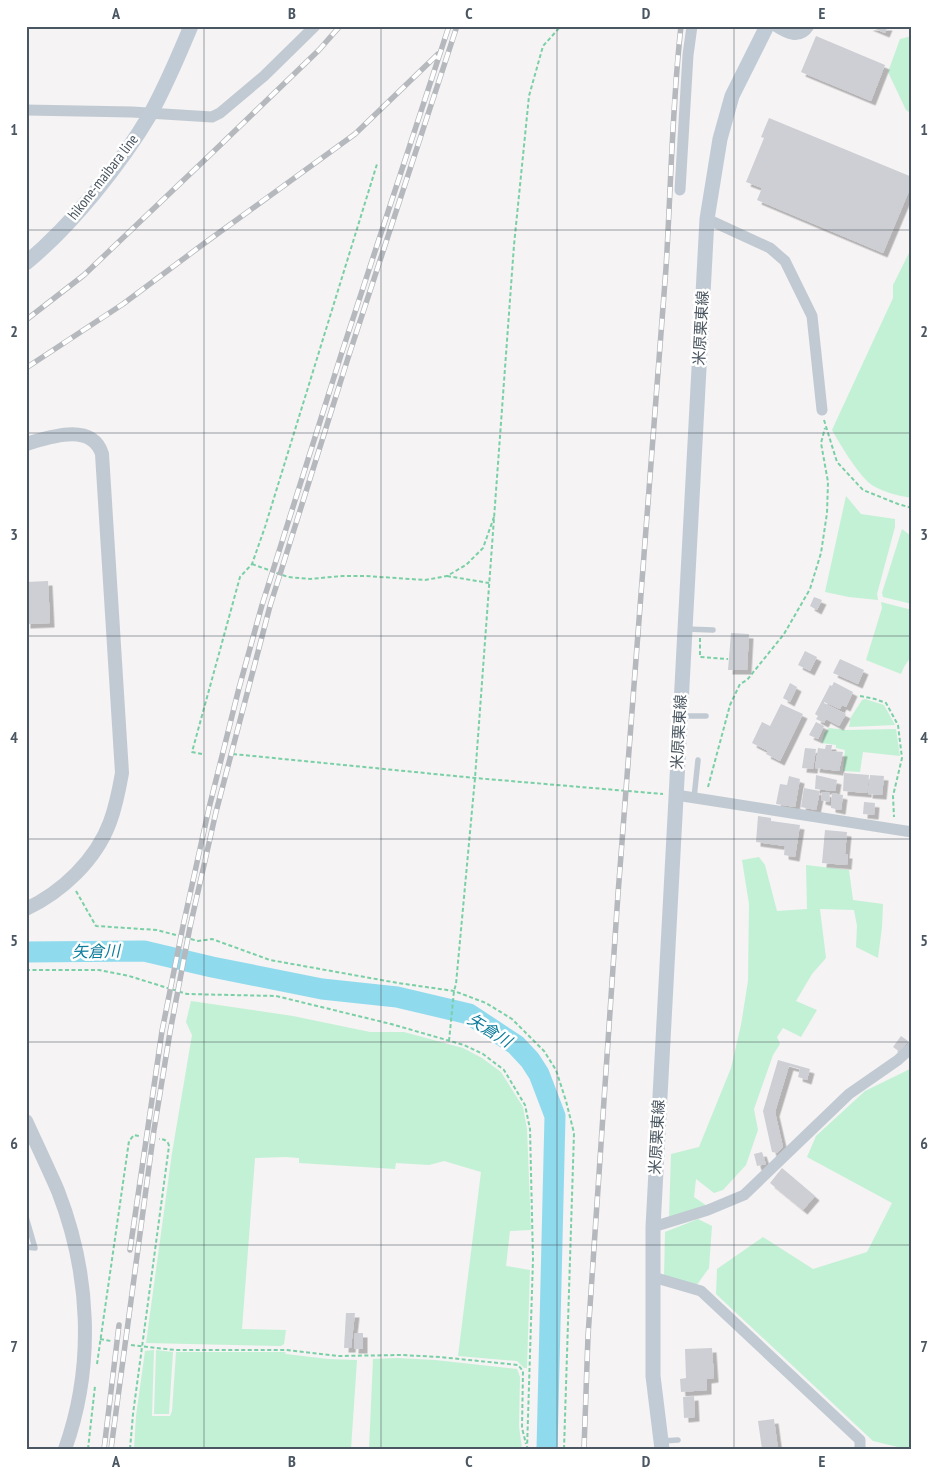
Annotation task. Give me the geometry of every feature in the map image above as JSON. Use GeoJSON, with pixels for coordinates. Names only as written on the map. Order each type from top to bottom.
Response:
{"type":"FeatureCollection","features":[{"type":"Feature","properties":{"kind":"main road","name":"hikone-maibara line"},"geometry":{"type":"LineString","coordinates":[[26,263],[65,226],[124,155],[151,113],[191,26]]}},
{"type":"Feature","properties":{"kind":"main road","name":"米原栗東線"},"geometry":{"type":"LineString","coordinates":[[661,1445],[653,1376],[653,1227],[680,716],[689,633],[707,218],[720,139],[732,96],[767,26]]}},
{"type":"Feature","properties":{"kind":"street"},"geometry":{"type":"LineString","coordinates":[[26,110],[151,113],[212,117],[220,113],[264,76],[315,26]]}},
{"type":"Feature","properties":{"kind":"street"},"geometry":{"type":"LineString","coordinates":[[680,190],[688,55],[692,26]]}},
{"type":"Feature","properties":{"kind":"street"},"geometry":{"type":"LineString","coordinates":[[775,26],[788,34],[798,35],[810,26]]}},
{"type":"Feature","properties":{"kind":"street"},"geometry":{"type":"LineString","coordinates":[[707,218],[770,248],[785,262],[812,316],[822,410]]}},
{"type":"Feature","properties":{"kind":"street"},"geometry":{"type":"LineString","coordinates":[[26,444],[50,436],[82,434],[90,436],[97,442],[102,454],[122,774],[110,823],[87,862],[50,896],[26,909]]}},
{"type":"Feature","properties":{"kind":"street"},"geometry":{"type":"LineString","coordinates":[[676,795],[912,832]]}},
{"type":"Feature","properties":{"kind":"street"},"geometry":{"type":"LineString","coordinates":[[653,1227],[708,1210],[744,1194],[755,1186],[811,1128],[849,1094],[898,1060],[912,1047]]}},
{"type":"Feature","properties":{"kind":"street"},"geometry":{"type":"LineString","coordinates":[[26,1122],[58,1192],[79,1265],[84,1296],[85,1343],[81,1386],[73,1427],[65,1449]]}},
{"type":"Feature","properties":{"kind":"street"},"geometry":{"type":"LineString","coordinates":[[653,1277],[701,1291],[860,1440],[860,1449]]}},
{"type":"Feature","properties":{"kind":"lane"},"geometry":{"type":"LineString","coordinates":[[689,633],[713,630]]}},
{"type":"Feature","properties":{"kind":"lane"},"geometry":{"type":"LineString","coordinates":[[680,716],[706,716]]}},
{"type":"Feature","properties":{"kind":"lane"},"geometry":{"type":"LineString","coordinates":[[698,760],[700,798]]}},
{"type":"Feature","properties":{"kind":"lane"},"geometry":{"type":"LineString","coordinates":[[26,1218],[36,1248],[26,1247]]}},
{"type":"Feature","properties":{"kind":"lane"},"geometry":{"type":"LineString","coordinates":[[661,1445],[678,1440]]}},
{"type":"Feature","properties":{"kind":"path"},"geometry":{"type":"LineString","coordinates":[[449,1039],[456,984],[475,778],[514,245],[529,96],[543,46],[561,26]]}},
{"type":"Feature","properties":{"kind":"path"},"geometry":{"type":"LineString","coordinates":[[202,754],[192,752],[240,577],[252,564],[265,528],[377,164]]}},
{"type":"Feature","properties":{"kind":"path"},"geometry":{"type":"LineString","coordinates":[[822,410],[825,428],[837,462],[863,490],[912,508]]}},
{"type":"Feature","properties":{"kind":"path"},"geometry":{"type":"LineString","coordinates":[[700,798],[730,705],[740,684],[747,680],[784,634],[810,589],[821,553],[827,513],[828,482],[821,443],[825,428]]}},
{"type":"Feature","properties":{"kind":"path"},"geometry":{"type":"LineString","coordinates":[[252,564],[288,577],[310,579],[366,576],[425,580],[447,576],[466,565],[482,548],[495,512]]}},
{"type":"Feature","properties":{"kind":"path"},"geometry":{"type":"LineString","coordinates":[[447,576],[489,583]]}},
{"type":"Feature","properties":{"kind":"path"},"geometry":{"type":"LineString","coordinates":[[689,633],[701,638],[700,658],[728,659]]}},
{"type":"Feature","properties":{"kind":"path"},"geometry":{"type":"LineString","coordinates":[[860,696],[886,703],[898,725],[902,758],[892,796],[896,829]]}},
{"type":"Feature","properties":{"kind":"path"},"geometry":{"type":"LineString","coordinates":[[233,754],[475,778],[676,795]]}},
{"type":"Feature","properties":{"kind":"path"},"geometry":{"type":"LineString","coordinates":[[68,881],[78,893],[96,926],[157,930],[198,941],[212,939],[270,960],[454,991],[486,1003],[512,1019],[544,1051],[556,1070],[574,1133],[564,1449]]}},
{"type":"Feature","properties":{"kind":"path"},"geometry":{"type":"LineString","coordinates":[[26,970],[99,970],[187,994],[276,996],[449,1039],[483,1054],[504,1070],[525,1105],[530,1130],[533,1260],[526,1449],[522,1428],[523,1371],[518,1364],[401,1355],[338,1356],[287,1350],[175,1350],[131,1344]]}},
{"type":"Feature","properties":{"kind":"path"},"geometry":{"type":"LineString","coordinates":[[97,1369],[129,1141],[134,1135],[139,1136]]}},
{"type":"Feature","properties":{"kind":"path"},"geometry":{"type":"LineString","coordinates":[[130,1449],[142,1346],[170,1146],[164,1139],[159,1139]]}},
{"type":"Feature","properties":{"kind":"path"},"geometry":{"type":"LineString","coordinates":[[100,1339],[111,1341]]}},
{"type":"Feature","properties":{"kind":"path"},"geometry":{"type":"LineString","coordinates":[[88,1449],[96,1379]]}},
{"type":"Feature","properties":{"kind":"green space"},"geometry":{"type":"Polygon","coordinates":[[[912,36],[912,114],[906,110],[888,72],[900,39],[912,36]]]}},
{"type":"Feature","properties":{"kind":"green space"},"geometry":{"type":"Polygon","coordinates":[[[912,247],[912,498],[883,490],[868,482],[853,464],[832,430],[893,298],[893,285],[912,247]]]}},
{"type":"Feature","properties":{"kind":"green space"},"geometry":{"type":"Polygon","coordinates":[[[846,496],[861,514],[895,519],[895,527],[877,594],[878,600],[825,592],[846,496]]]}},
{"type":"Feature","properties":{"kind":"green space"},"geometry":{"type":"Polygon","coordinates":[[[902,529],[912,537],[912,604],[883,597],[882,593],[902,529]]]}},
{"type":"Feature","properties":{"kind":"green space"},"geometry":{"type":"Polygon","coordinates":[[[881,602],[912,610],[912,655],[901,674],[866,660],[882,608],[881,602]]]}},
{"type":"Feature","properties":{"kind":"green space"},"geometry":{"type":"Polygon","coordinates":[[[865,699],[884,705],[895,725],[849,727],[851,717],[862,700],[865,699]]]}},
{"type":"Feature","properties":{"kind":"green space"},"geometry":{"type":"Polygon","coordinates":[[[829,728],[847,730],[896,729],[900,756],[863,752],[860,772],[843,771],[845,750],[836,748],[836,745],[822,743],[824,733],[829,728]]]}},
{"type":"Feature","properties":{"kind":"green space"},"geometry":{"type":"Polygon","coordinates":[[[759,857],[765,865],[777,911],[807,909],[806,865],[849,870],[853,900],[883,904],[878,958],[856,947],[857,926],[854,910],[820,909],[826,958],[812,974],[796,1001],[817,1010],[801,1037],[783,1028],[777,1037],[780,1044],[773,1055],[754,1109],[758,1130],[746,1165],[723,1190],[714,1193],[696,1179],[694,1197],[707,1206],[669,1218],[671,1154],[699,1147],[731,1068],[741,1025],[748,981],[749,904],[742,860],[759,857]]]}},
{"type":"Feature","properties":{"kind":"green space"},"geometry":{"type":"Polygon","coordinates":[[[191,1001],[293,1016],[370,1032],[404,1032],[463,1048],[482,1058],[501,1072],[523,1107],[527,1129],[531,1230],[510,1231],[506,1266],[530,1270],[527,1368],[524,1368],[517,1361],[458,1356],[481,1172],[444,1161],[429,1165],[396,1163],[395,1169],[299,1163],[299,1158],[255,1158],[242,1329],[286,1330],[284,1344],[281,1346],[146,1343],[172,1153],[192,1035],[186,1022],[191,1001]]]}},
{"type":"Feature","properties":{"kind":"green space"},"geometry":{"type":"Polygon","coordinates":[[[912,1068],[912,1449],[906,1449],[873,1441],[716,1294],[717,1269],[763,1237],[813,1269],[867,1252],[892,1203],[807,1157],[816,1136],[865,1091],[912,1068]]]}},
{"type":"Feature","properties":{"kind":"green space"},"geometry":{"type":"Polygon","coordinates":[[[698,1219],[712,1226],[709,1268],[696,1286],[664,1278],[665,1232],[698,1219]]]}},
{"type":"Feature","properties":{"kind":"green space"},"geometry":{"type":"Polygon","coordinates":[[[154,1350],[152,1416],[170,1416],[172,1411],[176,1352],[285,1352],[286,1354],[328,1359],[357,1360],[351,1449],[134,1449],[136,1416],[145,1351],[154,1350]]]}},
{"type":"Feature","properties":{"kind":"green space"},"geometry":{"type":"Polygon","coordinates":[[[156,1350],[173,1352],[169,1414],[154,1414],[156,1350]]]}},
{"type":"Feature","properties":{"kind":"green space"},"geometry":{"type":"Polygon","coordinates":[[[397,1358],[517,1369],[520,1377],[519,1426],[522,1449],[369,1449],[373,1359],[397,1358]]]}},
{"type":"Feature","properties":{"kind":"building"},"geometry":{"type":"Polygon","coordinates":[[[868,26],[888,26],[885,33],[868,26]]]}},
{"type":"Feature","properties":{"kind":"building"},"geometry":{"type":"Polygon","coordinates":[[[816,36],[885,65],[871,101],[801,72],[816,36]]]}},
{"type":"Feature","properties":{"kind":"building"},"geometry":{"type":"Polygon","coordinates":[[[769,118],[912,177],[912,184],[883,253],[757,200],[762,188],[746,182],[764,138],[761,137],[769,118]]]}},
{"type":"Feature","properties":{"kind":"building"},"geometry":{"type":"Polygon","coordinates":[[[48,581],[50,623],[26,624],[26,582],[48,581]]]}},
{"type":"Feature","properties":{"kind":"building"},"geometry":{"type":"Polygon","coordinates":[[[814,597],[822,600],[817,610],[810,606],[814,597]]]}},
{"type":"Feature","properties":{"kind":"building"},"geometry":{"type":"Polygon","coordinates":[[[731,633],[749,634],[747,670],[728,670],[731,633]]]}},
{"type":"Feature","properties":{"kind":"building"},"geometry":{"type":"Polygon","coordinates":[[[805,651],[817,657],[810,671],[798,665],[805,651]]]}},
{"type":"Feature","properties":{"kind":"building"},"geometry":{"type":"Polygon","coordinates":[[[840,659],[864,670],[858,684],[833,673],[840,659]]]}},
{"type":"Feature","properties":{"kind":"building"},"geometry":{"type":"Polygon","coordinates":[[[834,682],[853,692],[846,707],[842,705],[840,709],[824,702],[846,714],[839,726],[826,719],[824,723],[816,719],[818,716],[815,714],[830,685],[832,686],[834,682]]]}},
{"type":"Feature","properties":{"kind":"building"},"geometry":{"type":"Polygon","coordinates":[[[790,683],[797,687],[790,702],[783,698],[790,683]]]}},
{"type":"Feature","properties":{"kind":"building"},"geometry":{"type":"Polygon","coordinates":[[[781,704],[803,714],[780,761],[766,754],[768,751],[752,743],[762,722],[770,726],[781,704]]]}},
{"type":"Feature","properties":{"kind":"building"},"geometry":{"type":"Polygon","coordinates":[[[816,722],[824,726],[818,739],[809,735],[816,722]]]}},
{"type":"Feature","properties":{"kind":"building"},"geometry":{"type":"Polygon","coordinates":[[[826,745],[832,745],[831,751],[843,752],[839,771],[815,768],[818,748],[825,749],[826,745]]]}},
{"type":"Feature","properties":{"kind":"building"},"geometry":{"type":"Polygon","coordinates":[[[805,748],[816,749],[813,769],[802,768],[805,748]]]}},
{"type":"Feature","properties":{"kind":"building"},"geometry":{"type":"Polygon","coordinates":[[[844,773],[869,775],[867,793],[843,791],[844,773]]]}},
{"type":"Feature","properties":{"kind":"building"},"geometry":{"type":"Polygon","coordinates":[[[816,775],[837,780],[835,791],[815,789],[816,775]]]}},
{"type":"Feature","properties":{"kind":"building"},"geometry":{"type":"Polygon","coordinates":[[[870,775],[884,776],[882,795],[868,794],[870,775]]]}},
{"type":"Feature","properties":{"kind":"building"},"geometry":{"type":"Polygon","coordinates":[[[789,776],[800,779],[795,807],[776,804],[780,784],[787,785],[789,776]]]}},
{"type":"Feature","properties":{"kind":"building"},"geometry":{"type":"Polygon","coordinates":[[[804,788],[820,791],[816,810],[801,807],[804,788]]]}},
{"type":"Feature","properties":{"kind":"building"},"geometry":{"type":"Polygon","coordinates":[[[822,792],[830,793],[829,802],[821,800],[822,792]]]}},
{"type":"Feature","properties":{"kind":"building"},"geometry":{"type":"Polygon","coordinates":[[[832,793],[843,795],[841,810],[831,808],[832,793]]]}},
{"type":"Feature","properties":{"kind":"building"},"geometry":{"type":"Polygon","coordinates":[[[864,802],[875,803],[874,815],[863,814],[864,802]]]}},
{"type":"Feature","properties":{"kind":"building"},"geometry":{"type":"Polygon","coordinates":[[[758,816],[771,818],[771,821],[800,825],[795,857],[784,855],[785,846],[756,842],[758,816]]]}},
{"type":"Feature","properties":{"kind":"building"},"geometry":{"type":"Polygon","coordinates":[[[825,830],[847,832],[845,854],[848,854],[847,865],[822,863],[825,830]]]}},
{"type":"Feature","properties":{"kind":"building"},"geometry":{"type":"Polygon","coordinates":[[[901,1036],[908,1041],[900,1052],[893,1047],[901,1036]]]}},
{"type":"Feature","properties":{"kind":"building"},"geometry":{"type":"Polygon","coordinates":[[[778,1060],[810,1069],[807,1080],[798,1077],[800,1069],[789,1066],[775,1112],[783,1147],[777,1153],[772,1152],[763,1111],[778,1060]]]}},
{"type":"Feature","properties":{"kind":"building"},"geometry":{"type":"Polygon","coordinates":[[[762,1152],[766,1164],[757,1166],[754,1154],[762,1152]]]}},
{"type":"Feature","properties":{"kind":"building"},"geometry":{"type":"Polygon","coordinates":[[[782,1168],[815,1196],[803,1210],[770,1183],[782,1168]]]}},
{"type":"Feature","properties":{"kind":"building"},"geometry":{"type":"Polygon","coordinates":[[[346,1313],[355,1313],[351,1348],[344,1348],[346,1313]]]}},
{"type":"Feature","properties":{"kind":"building"},"geometry":{"type":"Polygon","coordinates":[[[355,1333],[363,1333],[363,1349],[354,1349],[355,1333]]]}},
{"type":"Feature","properties":{"kind":"building"},"geometry":{"type":"Polygon","coordinates":[[[712,1348],[714,1378],[707,1379],[707,1390],[681,1392],[680,1379],[686,1378],[685,1349],[712,1348]]]}},
{"type":"Feature","properties":{"kind":"building"},"geometry":{"type":"Polygon","coordinates":[[[694,1396],[695,1417],[684,1418],[683,1397],[694,1396]]]}},
{"type":"Feature","properties":{"kind":"building"},"geometry":{"type":"Polygon","coordinates":[[[774,1419],[778,1449],[762,1449],[758,1421],[774,1419]]]}},
{"type":"Feature","properties":{"kind":"waterway","name":"矢倉川"},"geometry":{"type":"LineString","coordinates":[[26,952],[144,951],[322,989],[397,997],[469,1014],[516,1045],[530,1060],[539,1074],[555,1116],[547,1449]]}},
{"type":"Feature","properties":{"kind":"railway"},"geometry":{"type":"LineString","coordinates":[[26,320],[84,275],[319,50],[340,26]]}},
{"type":"Feature","properties":{"kind":"railway"},"geometry":{"type":"LineString","coordinates":[[130,1250],[162,1031],[209,808],[239,688],[262,605],[341,355],[449,26]]}},
{"type":"Feature","properties":{"kind":"railway"},"geometry":{"type":"LineString","coordinates":[[111,1449],[154,1130],[170,1032],[190,927],[216,812],[270,606],[348,358],[457,26]]}},
{"type":"Feature","properties":{"kind":"railway"},"geometry":{"type":"LineString","coordinates":[[584,1449],[588,1336],[618,894],[666,268],[681,26]]}},
{"type":"Feature","properties":{"kind":"railway"},"geometry":{"type":"LineString","coordinates":[[26,368],[123,304],[355,134],[438,54]]}},
{"type":"Feature","properties":{"kind":"railway"},"geometry":{"type":"LineString","coordinates":[[104,1449],[119,1325]]}}]}
